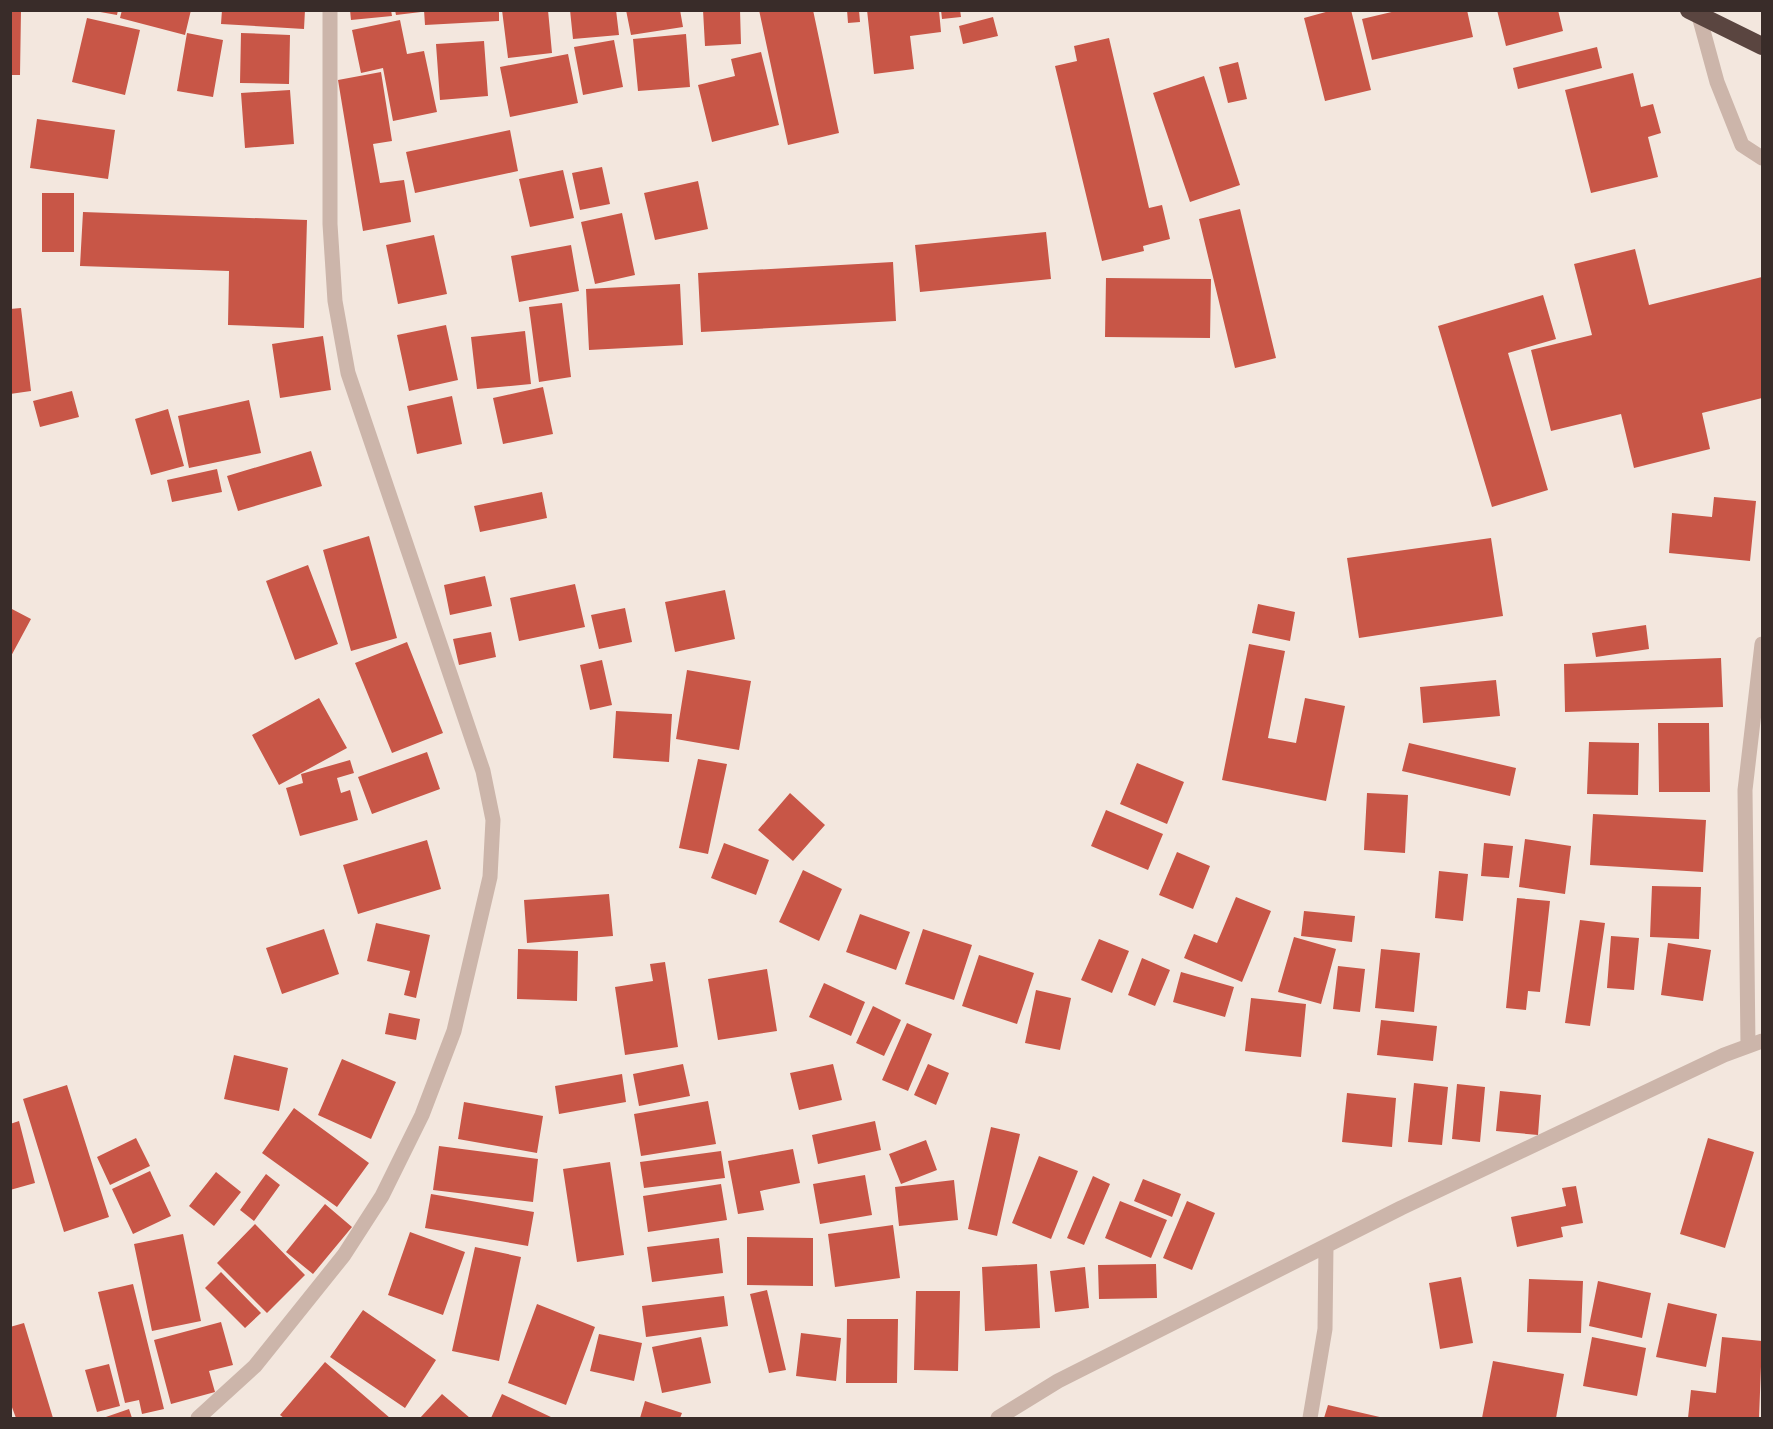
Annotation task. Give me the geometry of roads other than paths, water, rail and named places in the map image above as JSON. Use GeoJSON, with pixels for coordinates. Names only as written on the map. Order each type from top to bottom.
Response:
{"type":"FeatureCollection","features":[{"type":"Feature","properties":{"kind":"highway"},"geometry":{"type":"LineString","coordinates":[[1694,14],[1762,46]]}},
{"type":"Feature","properties":{"kind":"street"},"geometry":{"type":"LineString","coordinates":[[198,1419],[255,1366],[344,1255],[382,1196],[422,1115],[454,1031],[490,877],[493,820],[483,771],[348,373],[335,301],[330,224],[328,118],[330,10]]}},
{"type":"Feature","properties":{"kind":"street"},"geometry":{"type":"LineString","coordinates":[[1694,14],[1742,145],[1762,158]]}},
{"type":"Feature","properties":{"kind":"street"},"geometry":{"type":"LineString","coordinates":[[1748,1046],[1745,790],[1762,644]]}},
{"type":"Feature","properties":{"kind":"street"},"geometry":{"type":"LineString","coordinates":[[998,1419],[1058,1381],[1326,1246],[1762,1041]]}},
{"type":"Feature","properties":{"kind":"street"},"geometry":{"type":"LineString","coordinates":[[1310,1419],[1325,1329],[1326,1246]]}}]}
